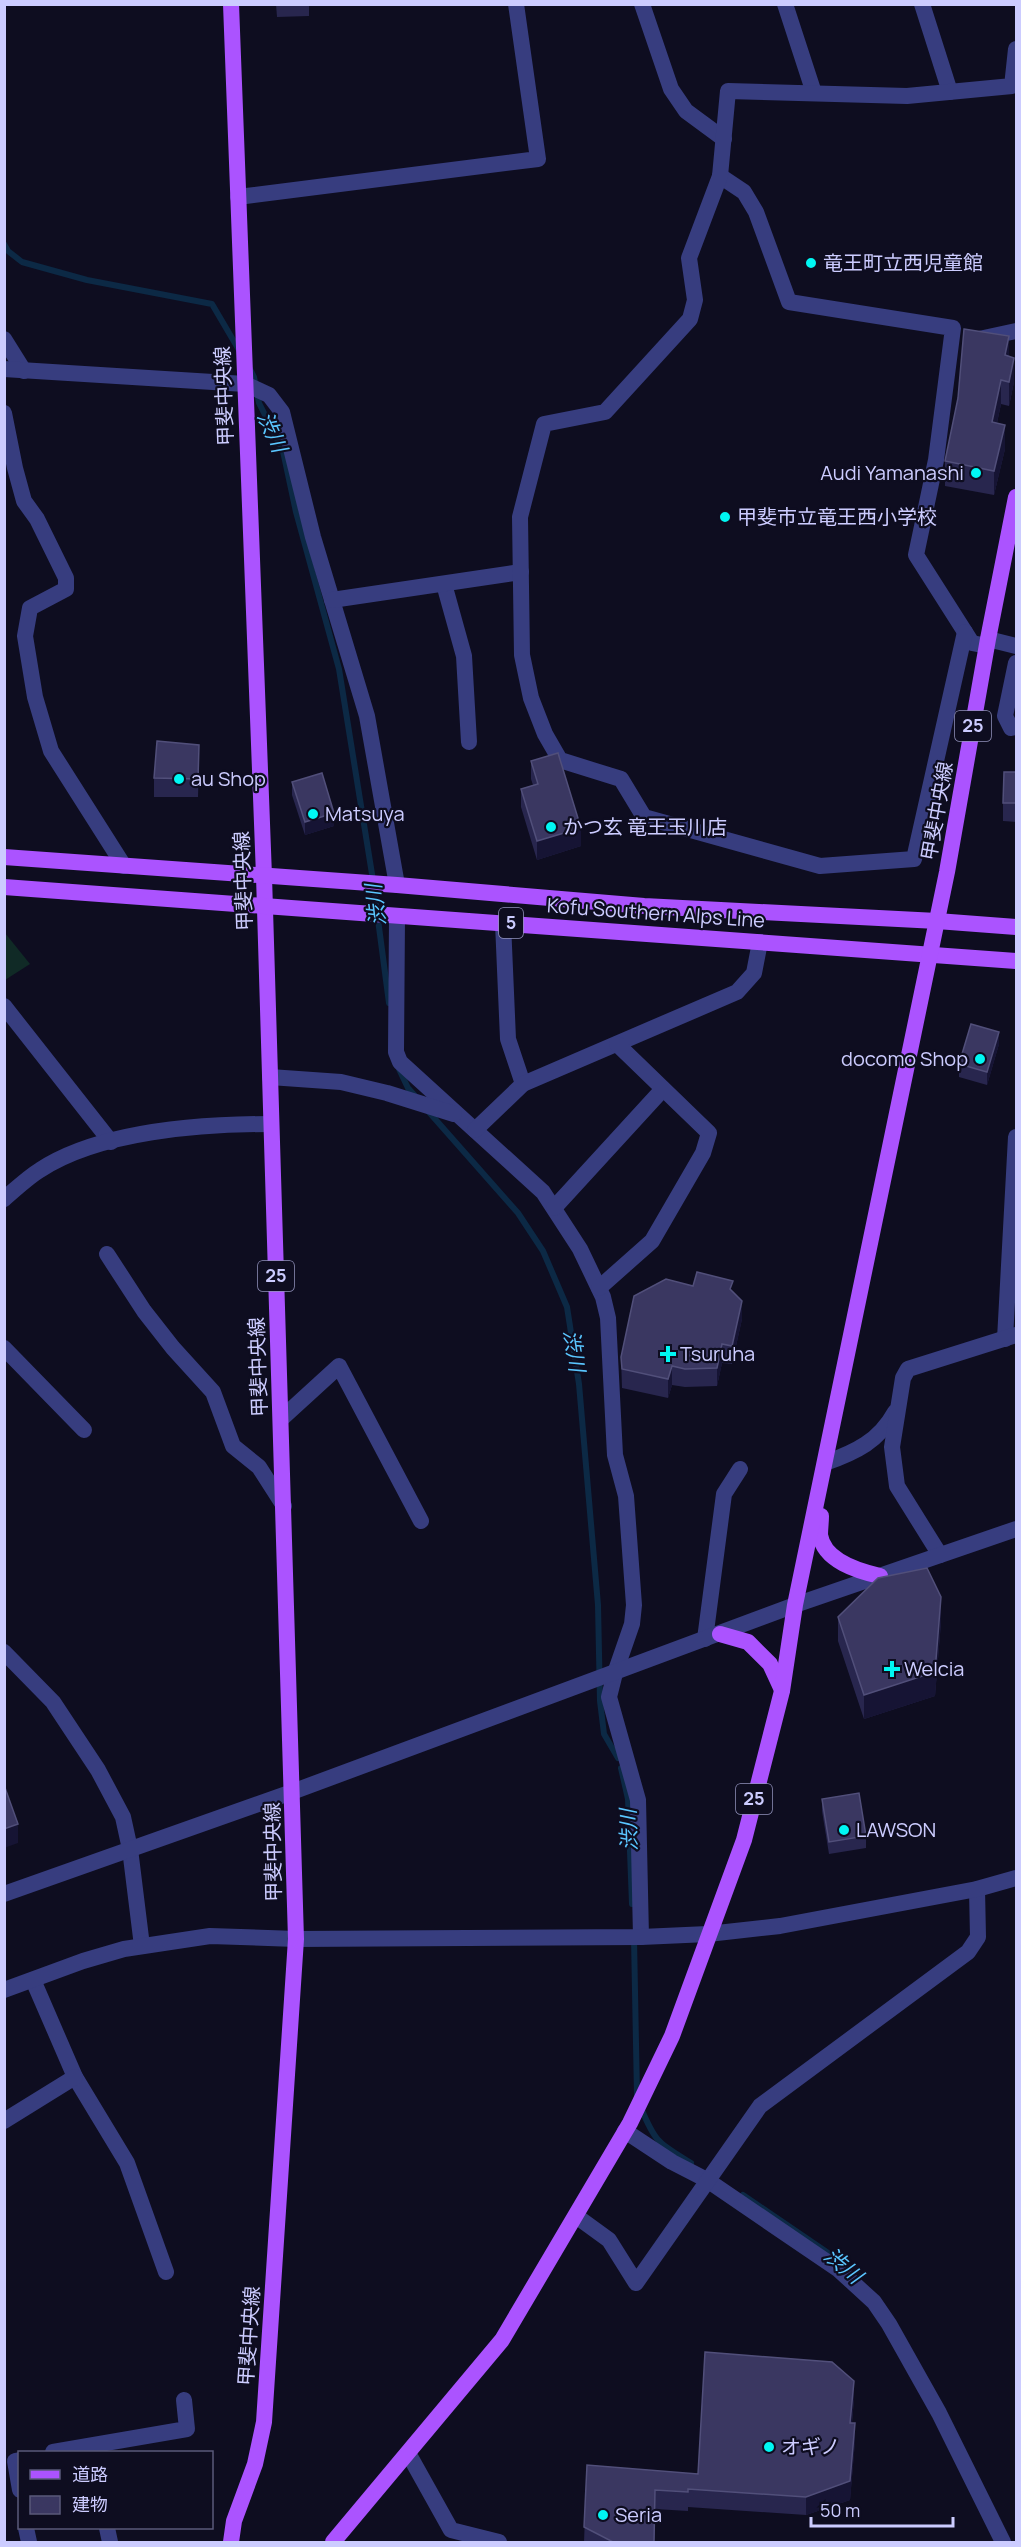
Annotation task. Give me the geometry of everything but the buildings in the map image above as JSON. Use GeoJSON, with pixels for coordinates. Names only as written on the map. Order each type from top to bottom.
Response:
{"type":"FeatureCollection","features":[{"type":"Feature","properties":{"kind":"main road","name":"甲斐中央線"},"geometry":{"type":"LineString","coordinates":[[231,4],[264,876],[296,1939],[264,2422],[255,2464],[234,2520],[231,2542]]}},
{"type":"Feature","properties":{"kind":"main road","name":"甲斐中央線"},"geometry":{"type":"LineString","coordinates":[[930,955],[1017,497]]}},
{"type":"Feature","properties":{"kind":"main road","name":"Kofu Southern Alps Line"},"geometry":{"type":"LineString","coordinates":[[4,857],[397,885],[644,906],[1017,927]]}},
{"type":"Feature","properties":{"kind":"main road","name":"Kofu Southern Alps Line"},"geometry":{"type":"LineString","coordinates":[[4,887],[397,918],[503,923],[1017,961]]}},
{"type":"Feature","properties":{"kind":"main road","name":"25"},"geometry":{"type":"LineString","coordinates":[[333,2542],[502,2340],[625,2131],[672,2036],[744,1840],[782,1691],[795,1605],[930,955]]}},
{"type":"Feature","properties":{"kind":"main road"},"geometry":{"type":"LineString","coordinates":[[821,1485],[820,1537],[831,1554],[845,1566],[880,1576]]}},
{"type":"Feature","properties":{"kind":"main road"},"geometry":{"type":"LineString","coordinates":[[712,1636],[748,1642],[770,1664],[782,1691]]}},
{"type":"Feature","properties":{"kind":"street"},"geometry":{"type":"LineString","coordinates":[[238,197],[538,159],[516,4]]}},
{"type":"Feature","properties":{"kind":"street"},"geometry":{"type":"LineString","coordinates":[[642,4],[671,89],[686,111],[724,139]]}},
{"type":"Feature","properties":{"kind":"street"},"geometry":{"type":"LineString","coordinates":[[785,4],[814,93]]}},
{"type":"Feature","properties":{"kind":"street"},"geometry":{"type":"LineString","coordinates":[[922,4],[950,92]]}},
{"type":"Feature","properties":{"kind":"street"},"geometry":{"type":"LineString","coordinates":[[965,632],[914,859],[820,866],[644,817],[621,779],[560,760],[545,734],[529,687],[522,655],[520,517],[544,424],[605,412],[690,319],[695,300],[688,258],[720,176],[728,91],[907,96],[1012,86],[1017,49]]}},
{"type":"Feature","properties":{"kind":"street"},"geometry":{"type":"LineString","coordinates":[[720,176],[744,192],[756,212],[789,302],[953,328],[936,460],[916,555],[972,643],[1017,646]]}},
{"type":"Feature","properties":{"kind":"street"},"geometry":{"type":"LineString","coordinates":[[950,345],[1017,331]]}},
{"type":"Feature","properties":{"kind":"street"},"geometry":{"type":"LineString","coordinates":[[4,339],[24,371]]}},
{"type":"Feature","properties":{"kind":"street"},"geometry":{"type":"LineString","coordinates":[[4,369],[245,384],[269,395],[282,412],[313,537],[367,716],[397,885]]}},
{"type":"Feature","properties":{"kind":"street"},"geometry":{"type":"LineString","coordinates":[[4,413],[24,501],[37,519],[66,578],[66,589],[30,608],[25,636],[35,697],[51,751],[124,866]]}},
{"type":"Feature","properties":{"kind":"street"},"geometry":{"type":"LineString","coordinates":[[332,600],[521,572]]}},
{"type":"Feature","properties":{"kind":"street"},"geometry":{"type":"LineString","coordinates":[[444,584],[464,656],[469,742]]}},
{"type":"Feature","properties":{"kind":"street"},"geometry":{"type":"LineString","coordinates":[[1017,663],[1005,716],[1011,728],[1017,728]]}},
{"type":"Feature","properties":{"kind":"street"},"geometry":{"type":"LineString","coordinates":[[397,918],[396,1052],[400,1062],[543,1192],[580,1249],[599,1288],[608,1318],[615,1455],[626,1496],[634,1605],[632,1624],[609,1697],[638,1800],[641,1937]]}},
{"type":"Feature","properties":{"kind":"street"},"geometry":{"type":"LineString","coordinates":[[503,923],[508,1039],[523,1084]]}},
{"type":"Feature","properties":{"kind":"street"},"geometry":{"type":"LineString","coordinates":[[475,1130],[523,1084],[737,992],[754,973],[760,942]]}},
{"type":"Feature","properties":{"kind":"street"},"geometry":{"type":"LineString","coordinates":[[4,1006],[111,1142]]}},
{"type":"Feature","properties":{"kind":"street"},"geometry":{"type":"LineString","coordinates":[[599,1288],[652,1241],[703,1153],[709,1133],[617,1044]]}},
{"type":"Feature","properties":{"kind":"street"},"geometry":{"type":"LineString","coordinates":[[270,1077],[341,1082],[387,1093],[460,1116]]}},
{"type":"Feature","properties":{"kind":"street"},"geometry":{"type":"LineString","coordinates":[[554,1208],[663,1089]]}},
{"type":"Feature","properties":{"kind":"street"},"geometry":{"type":"LineString","coordinates":[[6,1194],[40,1169],[88,1147],[163,1130],[206,1125],[271,1124]]}},
{"type":"Feature","properties":{"kind":"street"},"geometry":{"type":"LineString","coordinates":[[940,1555],[897,1486],[892,1447],[903,1378],[908,1369],[1011,1337],[1017,1137]]}},
{"type":"Feature","properties":{"kind":"street"},"geometry":{"type":"LineString","coordinates":[[106,1254],[144,1311],[173,1348],[213,1392],[233,1446],[260,1467],[284,1506]]}},
{"type":"Feature","properties":{"kind":"street"},"geometry":{"type":"LineString","coordinates":[[4,1348],[84,1430]]}},
{"type":"Feature","properties":{"kind":"street"},"geometry":{"type":"LineString","coordinates":[[281,1419],[339,1366],[421,1521]]}},
{"type":"Feature","properties":{"kind":"street"},"geometry":{"type":"LineString","coordinates":[[825,1463],[851,1454],[871,1443],[887,1427],[898,1406]]}},
{"type":"Feature","properties":{"kind":"street"},"geometry":{"type":"LineString","coordinates":[[712,1636],[724,1494],[740,1469]]}},
{"type":"Feature","properties":{"kind":"street"},"geometry":{"type":"LineString","coordinates":[[4,1894],[292,1792],[795,1605],[1017,1529]]}},
{"type":"Feature","properties":{"kind":"street"},"geometry":{"type":"LineString","coordinates":[[4,1652],[53,1702],[98,1770],[123,1817],[130,1849],[142,1946]]}},
{"type":"Feature","properties":{"kind":"street"},"geometry":{"type":"LineString","coordinates":[[4,1990],[83,1961],[142,1946],[210,1936],[296,1939],[641,1937],[708,1934],[780,1926],[977,1889],[1017,1878]]}},
{"type":"Feature","properties":{"kind":"street"},"geometry":{"type":"LineString","coordinates":[[576,2216],[609,2240],[636,2283],[760,2106],[968,1952],[978,1937],[977,1889]]}},
{"type":"Feature","properties":{"kind":"street"},"geometry":{"type":"LineString","coordinates":[[33,1980],[75,2077],[127,2163],[166,2272]]}},
{"type":"Feature","properties":{"kind":"street"},"geometry":{"type":"LineString","coordinates":[[4,2121],[75,2077]]}},
{"type":"Feature","properties":{"kind":"street"},"geometry":{"type":"LineString","coordinates":[[625,2131],[672,2163],[707,2180],[839,2270],[874,2302],[889,2324],[939,2413],[1003,2542]]}},
{"type":"Feature","properties":{"kind":"street"},"geometry":{"type":"LineString","coordinates":[[63,2451],[94,2448],[187,2429],[184,2400]]}},
{"type":"Feature","properties":{"kind":"street"},"geometry":{"type":"LineString","coordinates":[[408,2453],[451,2530],[499,2542]]}},
{"type":"Feature","properties":{"kind":"street"},"geometry":{"type":"LineString","coordinates":[[18,2460],[15,2461],[18,2478]]}},
{"type":"Feature","properties":{"kind":"green space"},"geometry":{"type":"Polygon","coordinates":[[[5,933],[30,964],[4,980],[5,933]]]}},
{"type":"Feature","properties":{"kind":"waterway","name":"渋川"},"geometry":{"type":"LineString","coordinates":[[4,244],[8,251],[22,262],[87,280],[212,304],[239,350]]}},
{"type":"Feature","properties":{"kind":"waterway","name":"渋川"},"geometry":{"type":"LineString","coordinates":[[250,369],[254,377],[259,403],[283,451],[296,512],[339,669],[372,874],[389,1003]]}},
{"type":"Feature","properties":{"kind":"waterway","name":"渋川"},"geometry":{"type":"LineString","coordinates":[[399,1069],[408,1088],[417,1098]]}},
{"type":"Feature","properties":{"kind":"waterway","name":"渋川"},"geometry":{"type":"LineString","coordinates":[[428,1111],[518,1213],[543,1251],[567,1307],[579,1384],[598,1605],[600,1701],[604,1734],[618,1758]]}},
{"type":"Feature","properties":{"kind":"waterway","name":"渋川"},"geometry":{"type":"LineString","coordinates":[[621,1768],[628,1799],[632,1904]]}},
{"type":"Feature","properties":{"kind":"waterway","name":"渋川"},"geometry":{"type":"LineString","coordinates":[[634,1938],[637,2096]]}},
{"type":"Feature","properties":{"kind":"waterway","name":"渋川"},"geometry":{"type":"LineString","coordinates":[[641,2108],[660,2142],[691,2163]]}},
{"type":"Feature","properties":{"kind":"waterway","name":"渋川"},"geometry":{"type":"LineString","coordinates":[[743,2195],[834,2257]]}},
{"type":"Feature","properties":{"kind":"place","name":"竜王町立西児童館"},"geometry":{"type":"Point","coordinates":[811,263]}},
{"type":"Feature","properties":{"kind":"place","name":"Audi Yamanashi"},"geometry":{"type":"Point","coordinates":[976,473]}},
{"type":"Feature","properties":{"kind":"place","name":"甲斐市立竜王西小学校"},"geometry":{"type":"Point","coordinates":[725,517]}},
{"type":"Feature","properties":{"kind":"place","name":"au Shop"},"geometry":{"type":"Point","coordinates":[179,779]}},
{"type":"Feature","properties":{"kind":"place","name":"Matsuya"},"geometry":{"type":"Point","coordinates":[313,814]}},
{"type":"Feature","properties":{"kind":"place","name":"かつ玄 竜王玉川店"},"geometry":{"type":"Point","coordinates":[551,827]}},
{"type":"Feature","properties":{"kind":"place","name":"docomo Shop"},"geometry":{"type":"Point","coordinates":[980,1059]}},
{"type":"Feature","properties":{"kind":"place","name":"Tsuruha"},"geometry":{"type":"Point","coordinates":[668,1354]}},
{"type":"Feature","properties":{"kind":"place","name":"Welcia"},"geometry":{"type":"Point","coordinates":[892,1669]}},
{"type":"Feature","properties":{"kind":"place","name":"LAWSON"},"geometry":{"type":"Point","coordinates":[844,1830]}},
{"type":"Feature","properties":{"kind":"place","name":"オギノ"},"geometry":{"type":"Point","coordinates":[769,2447]}},
{"type":"Feature","properties":{"kind":"place","name":"Seria"},"geometry":{"type":"Point","coordinates":[603,2515]}}]}
